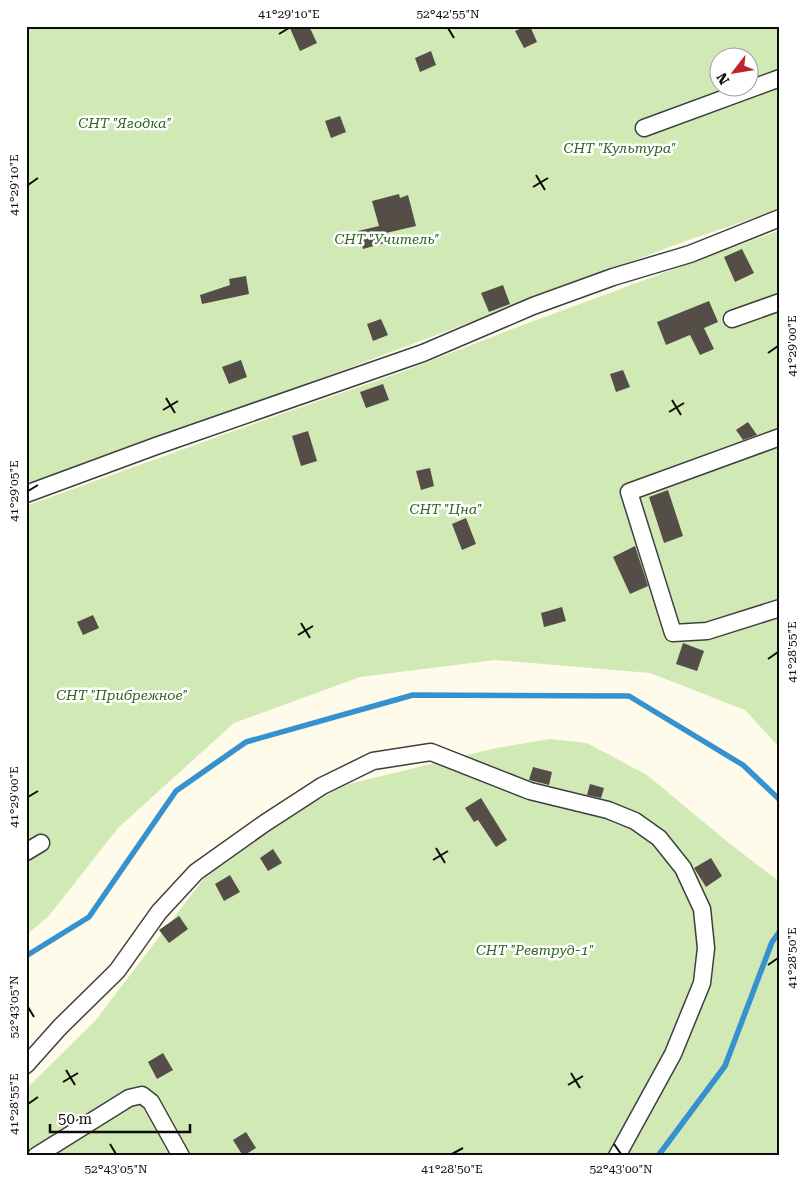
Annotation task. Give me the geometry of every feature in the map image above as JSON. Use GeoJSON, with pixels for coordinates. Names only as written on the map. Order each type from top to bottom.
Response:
{"type":"FeatureCollection","features":[{"type":"Feature","properties":{"kind":"street"},"geometry":{"type":"LineString","coordinates":[[644,128],[780,78]]}},
{"type":"Feature","properties":{"kind":"street"},"geometry":{"type":"LineString","coordinates":[[26,494],[156,446],[423,353],[532,306],[613,277],[690,254],[780,218]]}},
{"type":"Feature","properties":{"kind":"street"},"geometry":{"type":"LineString","coordinates":[[732,319],[780,302]]}},
{"type":"Feature","properties":{"kind":"street"},"geometry":{"type":"LineString","coordinates":[[780,437],[629,492],[673,633],[707,631],[780,608]]}},
{"type":"Feature","properties":{"kind":"street"},"geometry":{"type":"LineString","coordinates":[[26,1065],[60,1027],[118,971],[159,912],[196,872],[265,823],[322,786],[372,761],[431,752],[530,791],[608,810],[635,821],[659,838],[682,868],[702,909],[706,948],[702,983],[673,1054],[617,1156]]}},
{"type":"Feature","properties":{"kind":"street"},"geometry":{"type":"LineString","coordinates":[[26,852],[41,843]]}},
{"type":"Feature","properties":{"kind":"street"},"geometry":{"type":"LineString","coordinates":[[36,1156],[129,1098],[142,1095],[151,1102],[181,1156]]}},
{"type":"Feature","properties":{"kind":"green space"},"geometry":{"type":"Polygon","coordinates":[[[26,26],[780,26],[780,209],[683,242],[269,398],[26,486],[26,26]]]}},
{"type":"Feature","properties":{"kind":"green space"},"geometry":{"type":"Polygon","coordinates":[[[780,230],[780,748],[745,710],[650,673],[495,660],[360,677],[234,723],[118,828],[48,917],[26,935],[26,506],[399,373],[780,230]]]}},
{"type":"Feature","properties":{"kind":"green space","name":"СНТ \"Ревтруд-1\""},"geometry":{"type":"Polygon","coordinates":[[[550,739],[587,743],[647,775],[730,844],[780,882],[780,1156],[26,1156],[26,1089],[95,1021],[205,877],[271,826],[345,785],[496,748],[550,739]]]}},
{"type":"Feature","properties":{"kind":"building"},"geometry":{"type":"Polygon","coordinates":[[[289,26],[309,26],[317,43],[300,51],[289,26]]]}},
{"type":"Feature","properties":{"kind":"building"},"geometry":{"type":"Polygon","coordinates":[[[530,26],[537,42],[524,48],[515,31],[530,26]]]}},
{"type":"Feature","properties":{"kind":"building"},"geometry":{"type":"Polygon","coordinates":[[[431,51],[436,65],[420,72],[415,58],[431,51]]]}},
{"type":"Feature","properties":{"kind":"building"},"geometry":{"type":"Polygon","coordinates":[[[340,116],[346,132],[331,138],[325,121],[340,116]]]}},
{"type":"Feature","properties":{"kind":"building"},"geometry":{"type":"Polygon","coordinates":[[[399,194],[400,198],[408,195],[416,226],[386,233],[388,242],[363,249],[358,231],[379,226],[372,201],[399,194]]]}},
{"type":"Feature","properties":{"kind":"building"},"geometry":{"type":"Polygon","coordinates":[[[742,249],[754,273],[735,282],[724,257],[742,249]]]}},
{"type":"Feature","properties":{"kind":"building"},"geometry":{"type":"Polygon","coordinates":[[[246,276],[249,294],[202,304],[200,295],[230,285],[229,279],[246,276]]]}},
{"type":"Feature","properties":{"kind":"building"},"geometry":{"type":"Polygon","coordinates":[[[503,285],[510,304],[489,312],[481,293],[503,285]]]}},
{"type":"Feature","properties":{"kind":"building"},"geometry":{"type":"Polygon","coordinates":[[[709,301],[718,322],[704,328],[714,349],[700,355],[690,335],[666,345],[657,322],[709,301]]]}},
{"type":"Feature","properties":{"kind":"building"},"geometry":{"type":"Polygon","coordinates":[[[381,319],[388,335],[373,341],[367,324],[381,319]]]}},
{"type":"Feature","properties":{"kind":"building"},"geometry":{"type":"Polygon","coordinates":[[[241,360],[247,377],[229,384],[222,367],[241,360]]]}},
{"type":"Feature","properties":{"kind":"building"},"geometry":{"type":"Polygon","coordinates":[[[623,370],[630,387],[616,392],[610,374],[623,370]]]}},
{"type":"Feature","properties":{"kind":"building"},"geometry":{"type":"Polygon","coordinates":[[[383,384],[389,400],[366,408],[360,392],[383,384]]]}},
{"type":"Feature","properties":{"kind":"building"},"geometry":{"type":"Polygon","coordinates":[[[748,422],[757,435],[743,440],[736,430],[748,422]]]}},
{"type":"Feature","properties":{"kind":"building"},"geometry":{"type":"Polygon","coordinates":[[[308,431],[317,461],[301,466],[292,436],[308,431]]]}},
{"type":"Feature","properties":{"kind":"building"},"geometry":{"type":"Polygon","coordinates":[[[430,468],[434,486],[421,490],[416,471],[430,468]]]}},
{"type":"Feature","properties":{"kind":"building"},"geometry":{"type":"Polygon","coordinates":[[[668,490],[683,536],[664,543],[649,497],[668,490]]]}},
{"type":"Feature","properties":{"kind":"building"},"geometry":{"type":"Polygon","coordinates":[[[466,518],[476,544],[462,550],[452,524],[466,518]]]}},
{"type":"Feature","properties":{"kind":"building"},"geometry":{"type":"Polygon","coordinates":[[[635,546],[648,586],[630,594],[613,557],[635,546]]]}},
{"type":"Feature","properties":{"kind":"building"},"geometry":{"type":"Polygon","coordinates":[[[562,607],[566,621],[544,627],[541,613],[562,607]]]}},
{"type":"Feature","properties":{"kind":"building"},"geometry":{"type":"Polygon","coordinates":[[[93,615],[99,628],[83,635],[77,622],[93,615]]]}},
{"type":"Feature","properties":{"kind":"building"},"geometry":{"type":"Polygon","coordinates":[[[683,643],[704,651],[697,671],[676,664],[683,643]]]}},
{"type":"Feature","properties":{"kind":"building"},"geometry":{"type":"Polygon","coordinates":[[[533,767],[552,772],[549,785],[529,780],[533,767]]]}},
{"type":"Feature","properties":{"kind":"building"},"geometry":{"type":"Polygon","coordinates":[[[590,784],[604,788],[601,798],[587,795],[590,784]]]}},
{"type":"Feature","properties":{"kind":"building"},"geometry":{"type":"Polygon","coordinates":[[[481,798],[507,840],[496,847],[478,820],[474,822],[465,808],[481,798]]]}},
{"type":"Feature","properties":{"kind":"building"},"geometry":{"type":"Polygon","coordinates":[[[273,849],[282,863],[268,871],[260,858],[273,849]]]}},
{"type":"Feature","properties":{"kind":"building"},"geometry":{"type":"Polygon","coordinates":[[[711,858],[722,876],[706,887],[694,868],[711,858]]]}},
{"type":"Feature","properties":{"kind":"building"},"geometry":{"type":"Polygon","coordinates":[[[230,875],[240,892],[224,901],[215,884],[230,875]]]}},
{"type":"Feature","properties":{"kind":"building"},"geometry":{"type":"Polygon","coordinates":[[[179,916],[188,929],[169,943],[159,930],[179,916]]]}},
{"type":"Feature","properties":{"kind":"building"},"geometry":{"type":"Polygon","coordinates":[[[163,1053],[173,1070],[157,1079],[148,1062],[163,1053]]]}},
{"type":"Feature","properties":{"kind":"building"},"geometry":{"type":"Polygon","coordinates":[[[246,1132],[256,1148],[243,1156],[233,1140],[246,1132]]]}},
{"type":"Feature","properties":{"kind":"waterway"},"geometry":{"type":"LineString","coordinates":[[26,956],[89,917],[176,791],[246,742],[413,695],[629,696],[743,765],[780,800]]}},
{"type":"Feature","properties":{"kind":"waterway"},"geometry":{"type":"LineString","coordinates":[[658,1156],[725,1066],[772,942],[780,931]]}},
{"type":"Feature","properties":{"kind":"park label","name":"СНТ \"Ягодка\""},"geometry":{"type":"Point","coordinates":[125,123]}},
{"type":"Feature","properties":{"kind":"park label","name":"СНТ \"Культура\""},"geometry":{"type":"Point","coordinates":[620,148]}},
{"type":"Feature","properties":{"kind":"park label","name":"СНТ \"Учитель\""},"geometry":{"type":"Point","coordinates":[387,239]}},
{"type":"Feature","properties":{"kind":"park label","name":"СНТ \"Цна\""},"geometry":{"type":"Point","coordinates":[446,509]}},
{"type":"Feature","properties":{"kind":"park label","name":"СНТ \"Прибрежное\""},"geometry":{"type":"Point","coordinates":[122,695]}}]}
